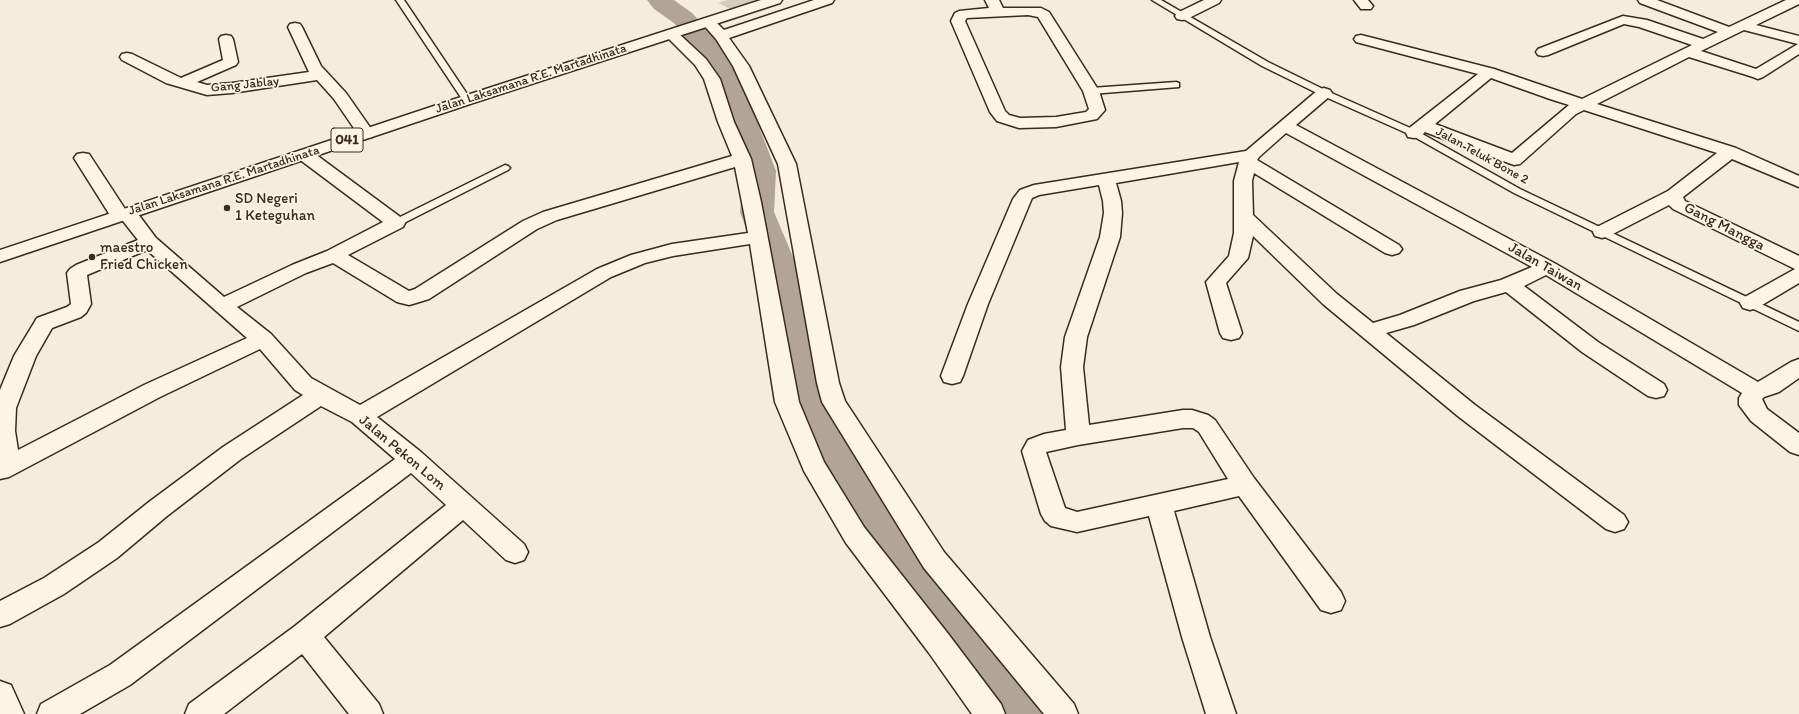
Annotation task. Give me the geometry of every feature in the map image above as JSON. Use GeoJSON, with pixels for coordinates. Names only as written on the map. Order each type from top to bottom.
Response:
{"type":"FeatureCollection","features":[{"type":"Feature","properties":{"kind":"street"},"geometry":{"type":"LineString","coordinates":[[709,27],[775,0]]}},
{"type":"Feature","properties":{"kind":"street"},"geometry":{"type":"LineString","coordinates":[[709,27],[827,0]]}},
{"type":"Feature","properties":{"kind":"street"},"geometry":{"type":"LineString","coordinates":[[1182,16],[1214,0]]}},
{"type":"Feature","properties":{"kind":"street"},"geometry":{"type":"LineString","coordinates":[[1645,0],[1730,32]]}},
{"type":"Feature","properties":{"kind":"street"},"geometry":{"type":"LineString","coordinates":[[1419,130],[1514,160],[1565,115],[1704,44],[1797,0]]}},
{"type":"Feature","properties":{"kind":"street"},"geometry":{"type":"LineString","coordinates":[[995,6],[1041,12],[1044,15],[1091,91],[1097,110],[1091,116],[1056,122],[1019,123],[1003,118],[998,112],[958,18],[964,14],[995,6]]}},
{"type":"Feature","properties":{"kind":"street"},"geometry":{"type":"LineString","coordinates":[[1544,52],[1623,20],[1642,23],[1704,44]]}},
{"type":"Feature","properties":{"kind":"street"},"geometry":{"type":"LineString","coordinates":[[1744,26],[1799,40]]}},
{"type":"Feature","properties":{"kind":"street"},"geometry":{"type":"LineString","coordinates":[[295,27],[314,68],[340,96],[366,133]]}},
{"type":"Feature","properties":{"kind":"street","name":"Jalan Laksamana R.E. Martadhinata"},"geometry":{"type":"LineString","coordinates":[[7,253],[305,155],[366,133],[676,32],[709,27]]}},
{"type":"Feature","properties":{"kind":"street"},"geometry":{"type":"LineString","coordinates":[[709,27],[742,66],[787,164],[828,383],[834,402],[934,560],[1063,714]]}},
{"type":"Feature","properties":{"kind":"street"},"geometry":{"type":"LineString","coordinates":[[676,32],[701,62],[712,80],[726,122],[742,158],[752,202],[787,402],[813,464],[855,536],[939,644],[990,714]]}},
{"type":"Feature","properties":{"kind":"street"},"geometry":{"type":"LineString","coordinates":[[1361,38],[1489,72],[1556,96],[1730,152],[1799,182]]}},
{"type":"Feature","properties":{"kind":"street"},"geometry":{"type":"LineString","coordinates":[[183,83],[231,62],[226,39]]}},
{"type":"Feature","properties":{"kind":"street"},"geometry":{"type":"LineString","coordinates":[[1688,52],[1758,74],[1799,48]]}},
{"type":"Feature","properties":{"kind":"street","name":"Gang Jablay"},"geometry":{"type":"LineString","coordinates":[[127,57],[172,80],[207,90],[232,88],[320,75]]}},
{"type":"Feature","properties":{"kind":"street"},"geometry":{"type":"LineString","coordinates":[[1419,130],[1489,72]]}},
{"type":"Feature","properties":{"kind":"street"},"geometry":{"type":"LineString","coordinates":[[1230,333],[1216,282],[1238,258],[1244,233],[1243,181],[1250,158],[1324,93]]}},
{"type":"Feature","properties":{"kind":"street","name":"Jalan Taiwan"},"geometry":{"type":"LineString","coordinates":[[1286,126],[1547,267],[1756,391]]}},
{"type":"Feature","properties":{"kind":"street","name":"Gang Mangga"},"geometry":{"type":"LineString","coordinates":[[1730,152],[1674,195],[1674,199],[1679,205],[1799,264]]}},
{"type":"Feature","properties":{"kind":"street"},"geometry":{"type":"LineString","coordinates":[[222,306],[299,269],[334,255],[396,223],[305,155]]}},
{"type":"Feature","properties":{"kind":"street","name":"Jalan Pekon Lom"},"geometry":{"type":"LineString","coordinates":[[83,158],[124,215],[149,242],[222,306],[263,339],[303,384],[320,395],[360,416],[412,459],[462,506],[515,552]]}},
{"type":"Feature","properties":{"kind":"street"},"geometry":{"type":"LineString","coordinates":[[334,255],[404,297],[409,298],[422,294],[530,225],[550,216],[742,158]]}},
{"type":"Feature","properties":{"kind":"street"},"geometry":{"type":"LineString","coordinates":[[952,376],[978,304],[1022,198],[1034,190],[1250,158],[1392,249]]}},
{"type":"Feature","properties":{"kind":"street"},"geometry":{"type":"LineString","coordinates":[[1078,436],[1072,367],[1076,337],[1110,237],[1113,213],[1112,201],[1106,179]]}},
{"type":"Feature","properties":{"kind":"street"},"geometry":{"type":"LineString","coordinates":[[1602,232],[1674,195]]}},
{"type":"Feature","properties":{"kind":"street"},"geometry":{"type":"LineString","coordinates":[[1244,217],[1330,299],[1467,411],[1615,522]]}},
{"type":"Feature","properties":{"kind":"street"},"geometry":{"type":"LineString","coordinates":[[360,416],[604,274],[638,259],[672,250],[758,237]]}},
{"type":"Feature","properties":{"kind":"street"},"geometry":{"type":"LineString","coordinates":[[149,242],[83,269],[77,274],[81,304],[79,308],[74,312],[44,323],[25,356],[4,408],[4,468],[152,391],[263,339]]}},
{"type":"Feature","properties":{"kind":"street"},"geometry":{"type":"LineString","coordinates":[[1369,331],[1407,320],[1467,296],[1509,284],[1547,267]]}},
{"type":"Feature","properties":{"kind":"street"},"geometry":{"type":"LineString","coordinates":[[1750,303],[1799,274]]}},
{"type":"Feature","properties":{"kind":"street"},"geometry":{"type":"LineString","coordinates":[[1509,284],[1590,347],[1656,390]]}},
{"type":"Feature","properties":{"kind":"street"},"geometry":{"type":"LineString","coordinates":[[1799,367],[1771,386],[1756,391],[1750,398],[1751,405],[1759,415],[1799,446]]}},
{"type":"Feature","properties":{"kind":"street"},"geometry":{"type":"LineString","coordinates":[[0,615],[54,586],[108,550],[158,509],[232,453],[320,395]]}},
{"type":"Feature","properties":{"kind":"street"},"geometry":{"type":"LineString","coordinates":[[1245,485],[1076,522],[1060,519],[1054,514],[1034,451],[1037,446],[1044,443],[1078,436],[1183,419],[1192,419],[1200,422],[1207,426],[1245,485],[1331,601]]}},
{"type":"Feature","properties":{"kind":"street"},"geometry":{"type":"LineString","coordinates":[[52,714],[120,675],[412,459]]}},
{"type":"Feature","properties":{"kind":"street"},"geometry":{"type":"LineString","coordinates":[[1159,504],[1196,637],[1220,714]]}},
{"type":"Feature","properties":{"kind":"street"},"geometry":{"type":"LineString","coordinates":[[200,714],[305,635],[462,506]]}},
{"type":"Feature","properties":{"kind":"street"},"geometry":{"type":"LineString","coordinates":[[305,635],[368,714]]}},
{"type":"Feature","properties":{"kind":"street"},"geometry":{"type":"LineString","coordinates":[[0,695],[9,714]]}},
{"type":"Feature","properties":{"kind":"lane"},"geometry":{"type":"LineString","coordinates":[[400,0],[467,100]]}},
{"type":"Feature","properties":{"kind":"lane","name":"Jalan Teluk Bone 2"},"geometry":{"type":"LineString","coordinates":[[1156,0],[1265,64],[1324,93],[1377,115],[1419,130],[1510,187],[1799,327]]}},
{"type":"Feature","properties":{"kind":"lane"},"geometry":{"type":"LineString","coordinates":[[1091,91],[1176,85]]}},
{"type":"Feature","properties":{"kind":"lane"},"geometry":{"type":"LineString","coordinates":[[396,223],[505,168]]}},
{"type":"Feature","properties":{"kind":"shaded area"},"geometry":{"type":"Polygon","coordinates":[[[727,0],[763,0],[732,10],[718,3],[727,0]]]}},
{"type":"Feature","properties":{"kind":"waterway"},"geometry":{"type":"LineString","coordinates":[[660,0],[663,4],[683,18],[695,33],[727,65],[732,95],[760,171],[757,212],[798,316],[809,412],[868,515],[983,657],[1018,714]]}},
{"type":"Feature","properties":{"kind":"place","name":"SD Negeri 1 Keteguhan"},"geometry":{"type":"Point","coordinates":[227,208]}},
{"type":"Feature","properties":{"kind":"place","name":"maestro Fried Chicken"},"geometry":{"type":"Point","coordinates":[92,257]}}]}
